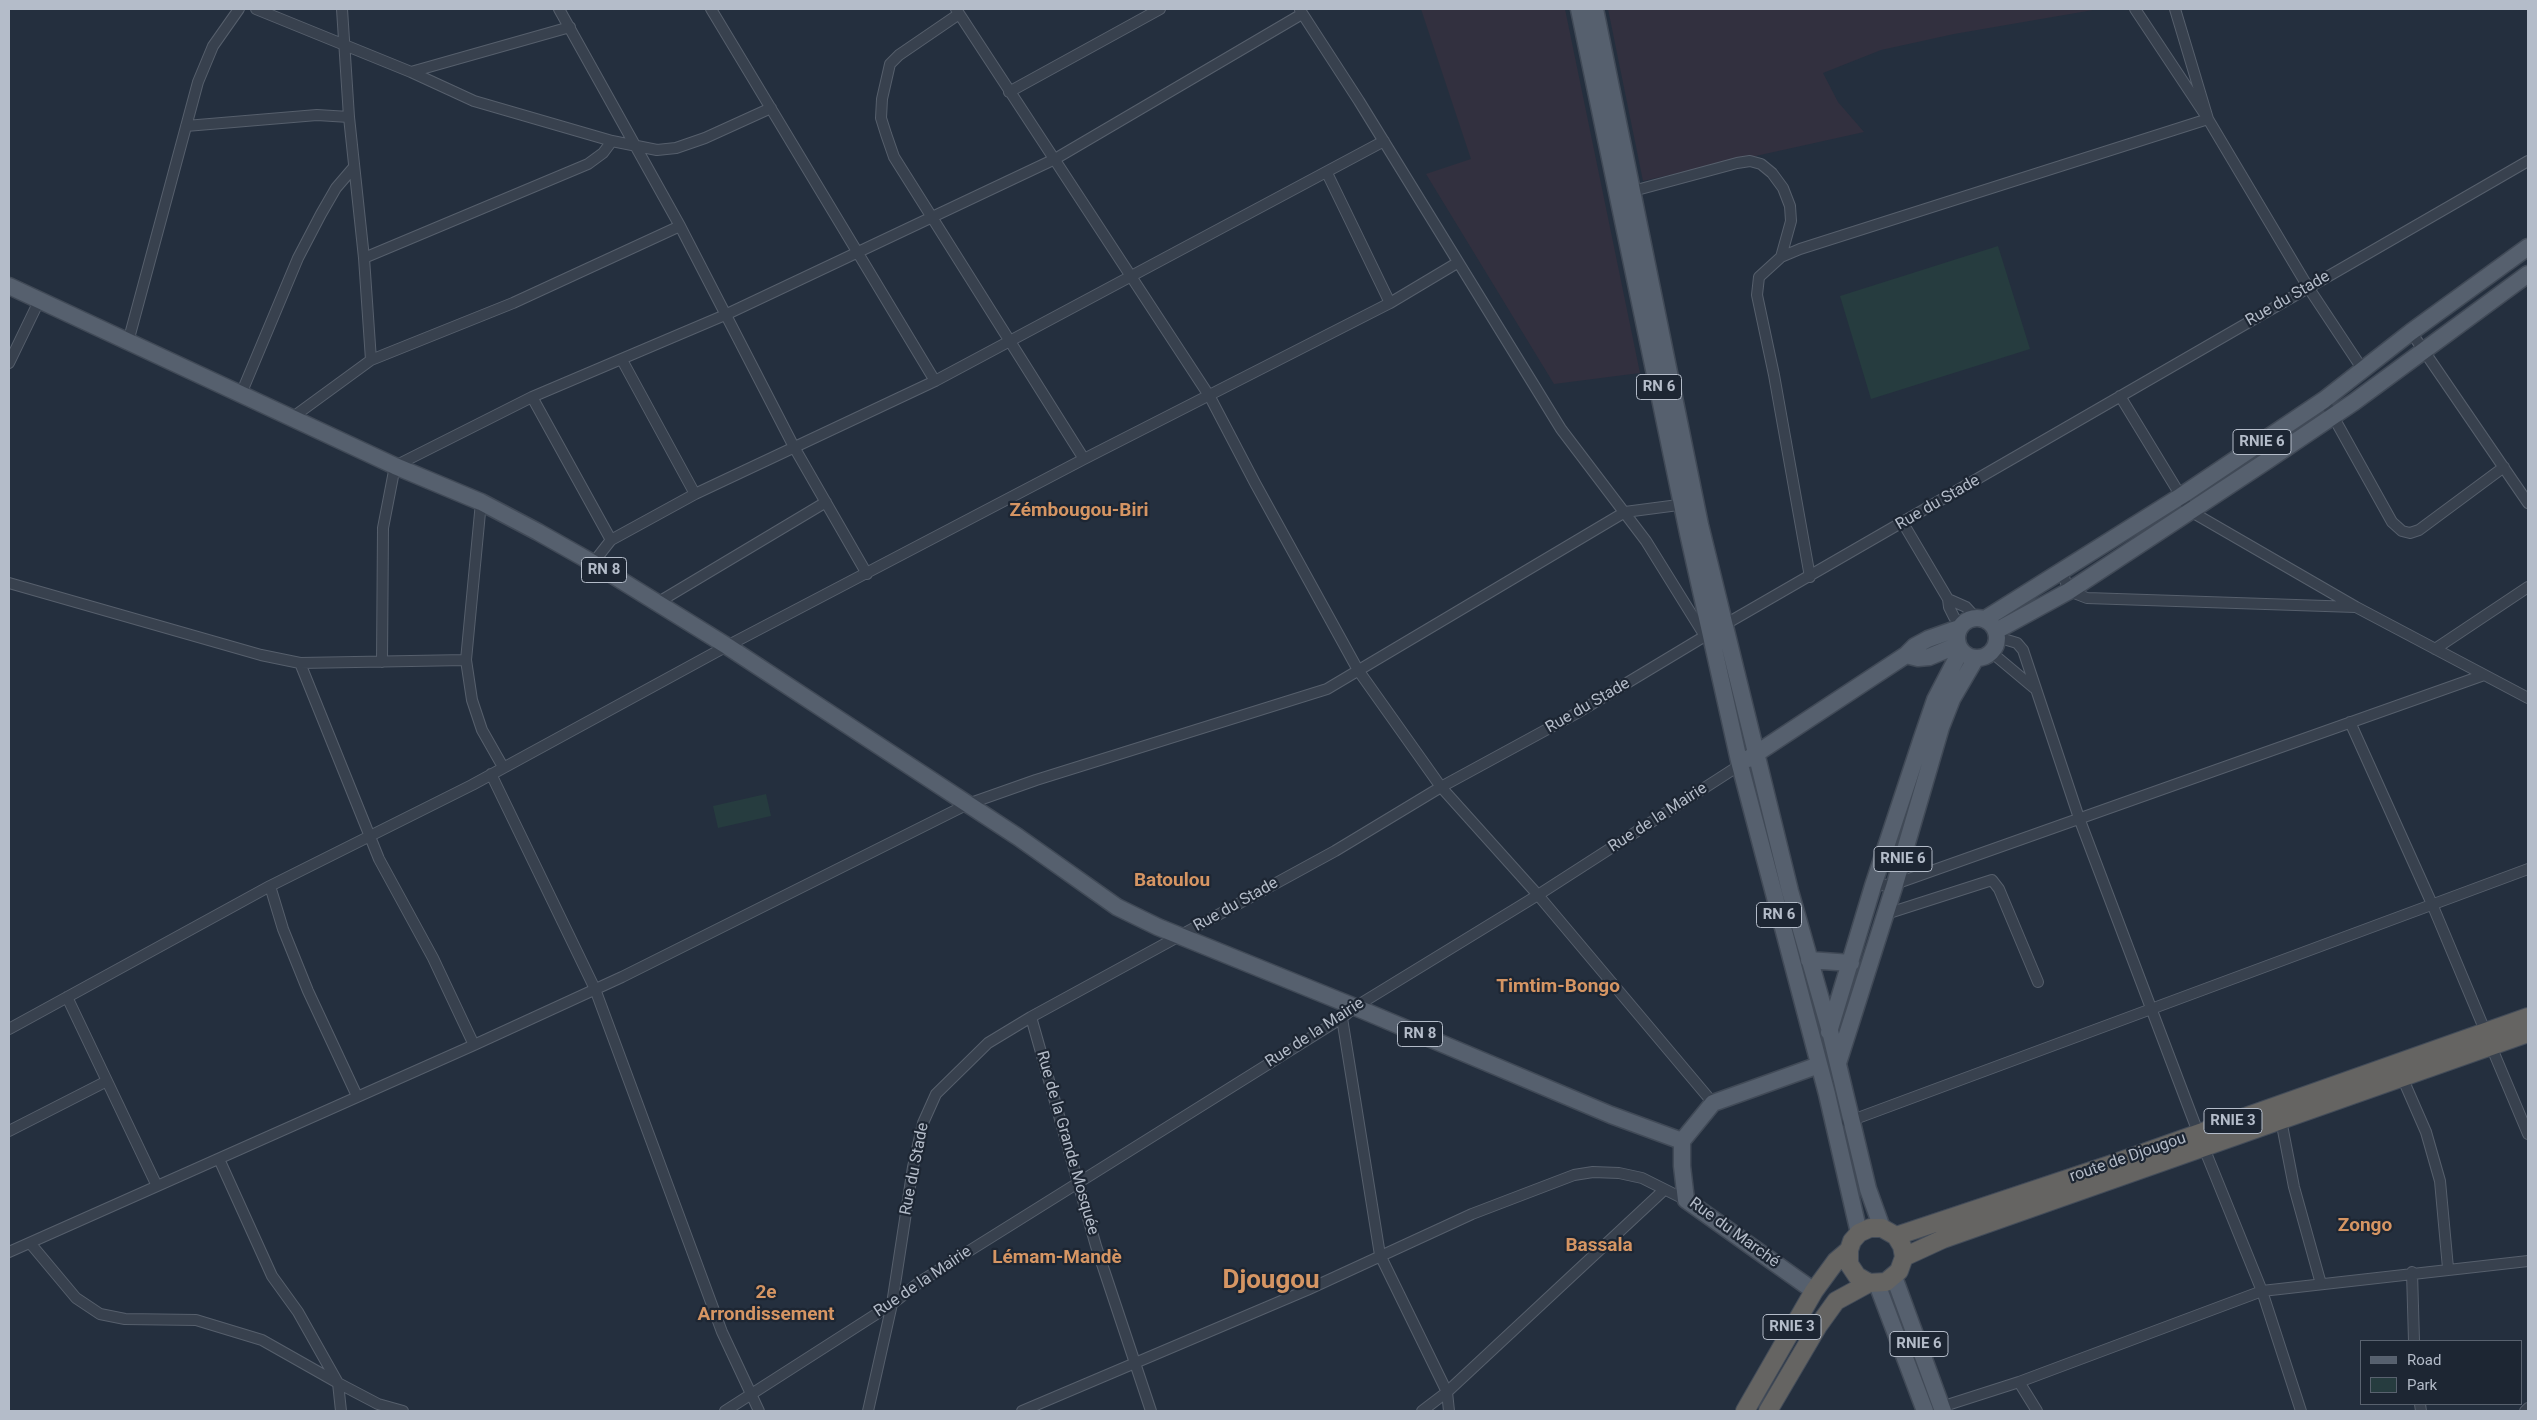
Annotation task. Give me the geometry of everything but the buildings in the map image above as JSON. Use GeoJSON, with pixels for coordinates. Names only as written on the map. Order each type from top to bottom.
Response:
{"type":"FeatureCollection","features":[{"type":"Feature","properties":{"kind":"highway","name":"route de Djougou"},"geometry":{"type":"LineString","coordinates":[[1889,1232],[1946,1221],[2201,1141],[2281,1120],[2402,1077],[2488,1040],[2528,1017]]}},
{"type":"Feature","properties":{"kind":"highway","name":"route de Djougou"},"geometry":{"type":"LineString","coordinates":[[1904,1257],[1943,1239],[2201,1141],[2488,1040],[2528,1033]]}},
{"type":"Feature","properties":{"kind":"highway","name":"RNIE 3"},"geometry":{"type":"LineString","coordinates":[[1745,1411],[1814,1291],[1836,1261],[1848,1250],[1852,1241],[1859,1233],[1870,1228],[1889,1232]]}},
{"type":"Feature","properties":{"kind":"highway"},"geometry":{"type":"LineString","coordinates":[[1889,1232],[1902,1246],[1904,1257],[1902,1265],[1894,1277]]}},
{"type":"Feature","properties":{"kind":"highway"},"geometry":{"type":"LineString","coordinates":[[1848,1250],[1849,1264],[1857,1276],[1873,1283]]}},
{"type":"Feature","properties":{"kind":"highway","name":"RNIE 3"},"geometry":{"type":"LineString","coordinates":[[1768,1411],[1827,1311],[1836,1301],[1873,1283],[1894,1277]]}},
{"type":"Feature","properties":{"kind":"main road","name":"RN 6"},"geometry":{"type":"LineString","coordinates":[[1579,9],[1689,504]]}},
{"type":"Feature","properties":{"kind":"main road","name":"RN 6"},"geometry":{"type":"LineString","coordinates":[[1595,9],[1633,191],[1689,504],[1740,765],[1819,1066]]}},
{"type":"Feature","properties":{"kind":"main road","name":"RNIE 6"},"geometry":{"type":"LineString","coordinates":[[1838,1063],[1886,914],[1946,712],[1980,634],[2062,572],[2181,496],[2324,400],[2411,332],[2523,250]]}},
{"type":"Feature","properties":{"kind":"main road","name":"RNIE 6"},"geometry":{"type":"LineString","coordinates":[[1980,634],[2069,591],[2332,416],[2528,274]]}},
{"type":"Feature","properties":{"kind":"main road","name":"RN 8"},"geometry":{"type":"LineString","coordinates":[[9,286],[395,466],[481,502],[593,563],[726,646],[968,804],[1117,908],[1158,927],[1355,1007],[1611,1115],[1682,1141]]}},
{"type":"Feature","properties":{"kind":"main road","name":"RN 6"},"geometry":{"type":"LineString","coordinates":[[1713,632],[1754,753],[1838,1063]]}},
{"type":"Feature","properties":{"kind":"main road"},"geometry":{"type":"LineString","coordinates":[[1906,655],[1918,658],[1929,657],[1960,648],[1980,634]]}},
{"type":"Feature","properties":{"kind":"main road","name":"Rue de la Mairie"},"geometry":{"type":"LineString","coordinates":[[1740,765],[1754,753],[1928,639],[1980,634]]}},
{"type":"Feature","properties":{"kind":"main road","name":"RNIE 6"},"geometry":{"type":"LineString","coordinates":[[1819,1066],[1873,886],[1935,700],[1960,648]]}},
{"type":"Feature","properties":{"kind":"main road"},"geometry":{"type":"LineString","coordinates":[[1810,960],[1851,963]]}},
{"type":"Feature","properties":{"kind":"main road"},"geometry":{"type":"LineString","coordinates":[[1838,1063],[1868,1189],[1889,1232]]}},
{"type":"Feature","properties":{"kind":"main road"},"geometry":{"type":"LineString","coordinates":[[1682,1141],[1713,1103],[1819,1066],[1859,1233]]}},
{"type":"Feature","properties":{"kind":"main road","name":"Rue du Marché"},"geometry":{"type":"LineString","coordinates":[[1682,1141],[1682,1185],[1686,1200],[1814,1291]]}},
{"type":"Feature","properties":{"kind":"main road","name":"RNIE 6"},"geometry":{"type":"LineString","coordinates":[[1894,1277],[1942,1409]]}},
{"type":"Feature","properties":{"kind":"main road","name":"RNIE 6"},"geometry":{"type":"LineString","coordinates":[[1873,1283],[1925,1411]]}},
{"type":"Feature","properties":{"kind":"street"},"geometry":{"type":"LineString","coordinates":[[128,342],[198,82],[212,46],[239,9]]}},
{"type":"Feature","properties":{"kind":"street"},"geometry":{"type":"LineString","coordinates":[[256,9],[411,72],[474,101],[612,141],[636,146],[657,150],[676,148],[706,138],[771,108]]}},
{"type":"Feature","properties":{"kind":"street"},"geometry":{"type":"LineString","coordinates":[[342,9],[349,117],[364,258],[371,360]]}},
{"type":"Feature","properties":{"kind":"street"},"geometry":{"type":"LineString","coordinates":[[559,9],[680,226],[794,447],[867,574]]}},
{"type":"Feature","properties":{"kind":"street"},"geometry":{"type":"LineString","coordinates":[[711,9],[858,251],[890,311],[935,381]]}},
{"type":"Feature","properties":{"kind":"street"},"geometry":{"type":"LineString","coordinates":[[1009,92],[1160,9]]}},
{"type":"Feature","properties":{"kind":"street"},"geometry":{"type":"LineString","coordinates":[[2135,9],[2208,119],[2308,287],[2363,370]]}},
{"type":"Feature","properties":{"kind":"street"},"geometry":{"type":"LineString","coordinates":[[2175,9],[2208,119]]}},
{"type":"Feature","properties":{"kind":"street"},"geometry":{"type":"LineString","coordinates":[[1084,459],[894,156],[881,118],[882,99],[890,64],[957,11],[1210,397],[1358,670],[1441,787],[1538,895],[1713,1103]]}},
{"type":"Feature","properties":{"kind":"street"},"geometry":{"type":"LineString","coordinates":[[382,662],[383,528],[395,466],[532,397],[725,315],[1054,159],[1301,11],[1384,141],[1457,263],[1561,429],[1713,632]]}},
{"type":"Feature","properties":{"kind":"street"},"geometry":{"type":"LineString","coordinates":[[411,72],[570,27]]}},
{"type":"Feature","properties":{"kind":"street"},"geometry":{"type":"LineString","coordinates":[[186,126],[317,115],[349,117]]}},
{"type":"Feature","properties":{"kind":"street"},"geometry":{"type":"LineString","coordinates":[[1810,576],[1774,374],[1757,295],[1759,277],[1781,257],[2208,119]]}},
{"type":"Feature","properties":{"kind":"street"},"geometry":{"type":"LineString","coordinates":[[364,258],[588,164],[603,153],[612,141]]}},
{"type":"Feature","properties":{"kind":"street"},"geometry":{"type":"LineString","coordinates":[[593,563],[611,540],[695,494],[935,381],[1131,274],[1327,173],[1384,141]]}},
{"type":"Feature","properties":{"kind":"street","name":"Rue du Stade"},"geometry":{"type":"LineString","coordinates":[[868,1411],[892,1304],[915,1158],[923,1123],[936,1094],[988,1043],[1031,1017],[1335,851],[1441,787],[1577,714],[1713,632],[2528,161]]}},
{"type":"Feature","properties":{"kind":"street"},"geometry":{"type":"LineString","coordinates":[[1633,191],[1737,163],[1750,162],[1761,164],[1772,173],[1783,188],[1790,206],[1790,230],[1781,257]]}},
{"type":"Feature","properties":{"kind":"street"},"geometry":{"type":"LineString","coordinates":[[241,394],[298,258],[336,188],[354,167]]}},
{"type":"Feature","properties":{"kind":"street"},"geometry":{"type":"LineString","coordinates":[[1327,173],[1390,303]]}},
{"type":"Feature","properties":{"kind":"street"},"geometry":{"type":"LineString","coordinates":[[293,417],[371,360],[513,304],[680,226]]}},
{"type":"Feature","properties":{"kind":"street"},"geometry":{"type":"LineString","coordinates":[[2523,250],[2528,269]]}},
{"type":"Feature","properties":{"kind":"street"},"geometry":{"type":"LineString","coordinates":[[9,1029],[270,886],[491,774],[726,646],[1084,459],[1210,397],[1390,303],[1457,263]]}},
{"type":"Feature","properties":{"kind":"street"},"geometry":{"type":"LineString","coordinates":[[9,363],[40,299]]}},
{"type":"Feature","properties":{"kind":"street"},"geometry":{"type":"LineString","coordinates":[[2411,332],[2528,503]]}},
{"type":"Feature","properties":{"kind":"street"},"geometry":{"type":"LineString","coordinates":[[622,360],[695,494]]}},
{"type":"Feature","properties":{"kind":"street"},"geometry":{"type":"LineString","coordinates":[[2120,396],[2190,511],[2356,607],[2528,698]]}},
{"type":"Feature","properties":{"kind":"street"},"geometry":{"type":"LineString","coordinates":[[532,397],[611,540]]}},
{"type":"Feature","properties":{"kind":"street"},"geometry":{"type":"LineString","coordinates":[[2324,400],[2392,522],[2402,531],[2410,533],[2419,530],[2504,467]]}},
{"type":"Feature","properties":{"kind":"street"},"geometry":{"type":"LineString","coordinates":[[481,502],[466,660],[472,700],[479,722],[503,767]]}},
{"type":"Feature","properties":{"kind":"street"},"geometry":{"type":"LineString","coordinates":[[657,602],[826,502]]}},
{"type":"Feature","properties":{"kind":"street"},"geometry":{"type":"LineString","coordinates":[[9,1252],[474,1045],[594,989],[806,887],[968,804],[1036,780],[1328,689],[1625,512],[1689,504]]}},
{"type":"Feature","properties":{"kind":"street"},"geometry":{"type":"LineString","coordinates":[[1903,523],[1948,598],[1949,607],[1980,634],[2034,688]]}},
{"type":"Feature","properties":{"kind":"street"},"geometry":{"type":"LineString","coordinates":[[2062,572],[2069,591],[2082,597],[2115,600],[2356,607]]}},
{"type":"Feature","properties":{"kind":"street"},"geometry":{"type":"LineString","coordinates":[[9,583],[261,655],[300,663],[466,660]]}},
{"type":"Feature","properties":{"kind":"street"},"geometry":{"type":"LineString","coordinates":[[2436,650],[2528,587]]}},
{"type":"Feature","properties":{"kind":"street"},"geometry":{"type":"LineString","coordinates":[[1948,598],[1966,608],[1980,634],[2017,644],[2023,650],[2078,818],[2201,1141],[2262,1291],[2300,1411]]}},
{"type":"Feature","properties":{"kind":"street"},"geometry":{"type":"LineString","coordinates":[[300,663],[379,859],[434,958],[474,1045]]}},
{"type":"Feature","properties":{"kind":"street"},"geometry":{"type":"LineString","coordinates":[[1873,886],[1895,884],[2484,675]]}},
{"type":"Feature","properties":{"kind":"street"},"geometry":{"type":"LineString","coordinates":[[2350,722],[2432,904],[2528,1134]]}},
{"type":"Feature","properties":{"kind":"street","name":"Rue de la Mairie"},"geometry":{"type":"LineString","coordinates":[[725,1411],[892,1304],[921,1280],[1342,1018],[1355,1007],[1538,895],[1740,765]]}},
{"type":"Feature","properties":{"kind":"street"},"geometry":{"type":"LineString","coordinates":[[491,774],[594,989],[722,1332],[759,1411]]}},
{"type":"Feature","properties":{"kind":"street"},"geometry":{"type":"LineString","coordinates":[[1834,1127],[2528,870]]}},
{"type":"Feature","properties":{"kind":"street"},"geometry":{"type":"LineString","coordinates":[[1886,914],[1992,880],[1999,889],[2038,982]]}},
{"type":"Feature","properties":{"kind":"street"},"geometry":{"type":"LineString","coordinates":[[270,886],[283,929],[308,991],[357,1096]]}},
{"type":"Feature","properties":{"kind":"street"},"geometry":{"type":"LineString","coordinates":[[67,997],[158,1186]]}},
{"type":"Feature","properties":{"kind":"street","name":"Rue de la Grande Mosquée"},"geometry":{"type":"LineString","coordinates":[[1031,1017],[1096,1246],[1137,1362],[1151,1411]]}},
{"type":"Feature","properties":{"kind":"street"},"geometry":{"type":"LineString","coordinates":[[1342,1018],[1380,1255],[1447,1392],[1452,1411]]}},
{"type":"Feature","properties":{"kind":"street"},"geometry":{"type":"LineString","coordinates":[[2402,1077],[2426,1132],[2440,1181],[2448,1268]]}},
{"type":"Feature","properties":{"kind":"street"},"geometry":{"type":"LineString","coordinates":[[9,1130],[107,1082]]}},
{"type":"Feature","properties":{"kind":"street"},"geometry":{"type":"LineString","coordinates":[[2281,1120],[2294,1187],[2321,1284]]}},
{"type":"Feature","properties":{"kind":"street"},"geometry":{"type":"LineString","coordinates":[[219,1159],[272,1276],[298,1312],[338,1383],[341,1411]]}},
{"type":"Feature","properties":{"kind":"street"},"geometry":{"type":"LineString","coordinates":[[1022,1411],[1307,1290],[1472,1214],[1574,1175],[1593,1172],[1619,1173],[1642,1178],[1686,1200]]}},
{"type":"Feature","properties":{"kind":"street"},"geometry":{"type":"LineString","coordinates":[[1422,1411],[1447,1392],[1664,1190]]}},
{"type":"Feature","properties":{"kind":"street"},"geometry":{"type":"LineString","coordinates":[[30,1242],[76,1298],[100,1314],[124,1319],[196,1320],[262,1340],[298,1358],[338,1383],[378,1404],[404,1411]]}},
{"type":"Feature","properties":{"kind":"street"},"geometry":{"type":"LineString","coordinates":[[1942,1409],[2262,1291],[2412,1272],[2528,1261]]}},
{"type":"Feature","properties":{"kind":"street"},"geometry":{"type":"LineString","coordinates":[[2412,1272],[2414,1340]]}},
{"type":"Feature","properties":{"kind":"street"},"geometry":{"type":"LineString","coordinates":[[2019,1382],[2037,1411]]}},
{"type":"Feature","properties":{"kind":"street"},"geometry":{"type":"LineString","coordinates":[[2524,1411],[2528,1408]]}},
{"type":"Feature","properties":{"kind":"shaded area"},"geometry":{"type":"Polygon","coordinates":[[[1421,9],[1565,9],[1640,373],[1554,384],[1426,174],[1471,159],[1421,9]]]}},
{"type":"Feature","properties":{"kind":"shaded area"},"geometry":{"type":"Polygon","coordinates":[[[1608,9],[2099,9],[1954,34],[1881,50],[1823,73],[1838,102],[1864,132],[1643,181],[1608,9]]]}},
{"type":"Feature","properties":{"kind":"green space"},"geometry":{"type":"Polygon","coordinates":[[[1998,246],[2030,349],[1871,399],[1840,296],[1998,246]]]}},
{"type":"Feature","properties":{"kind":"green space"},"geometry":{"type":"Polygon","coordinates":[[[766,794],[771,816],[718,828],[713,806],[766,794]]]}},
{"type":"Feature","properties":{"kind":"district","name":"Zémbougou-Biri"},"geometry":{"type":"Point","coordinates":[1079,511]}},
{"type":"Feature","properties":{"kind":"district","name":"Batoulou"},"geometry":{"type":"Point","coordinates":[1172,881]}},
{"type":"Feature","properties":{"kind":"district","name":"Timtim-Bongo"},"geometry":{"type":"Point","coordinates":[1558,987]}},
{"type":"Feature","properties":{"kind":"district","name":"Zongo"},"geometry":{"type":"Point","coordinates":[2365,1226]}},
{"type":"Feature","properties":{"kind":"district","name":"Bassala"},"geometry":{"type":"Point","coordinates":[1599,1246]}},
{"type":"Feature","properties":{"kind":"district","name":"Lémam-Mandè"},"geometry":{"type":"Point","coordinates":[1057,1258]}},
{"type":"Feature","properties":{"kind":"district","name":"Djougou"},"geometry":{"type":"Point","coordinates":[1271,1281]}},
{"type":"Feature","properties":{"kind":"district","name":"2e Arrondissement"},"geometry":{"type":"Point","coordinates":[766,1304]}}]}
